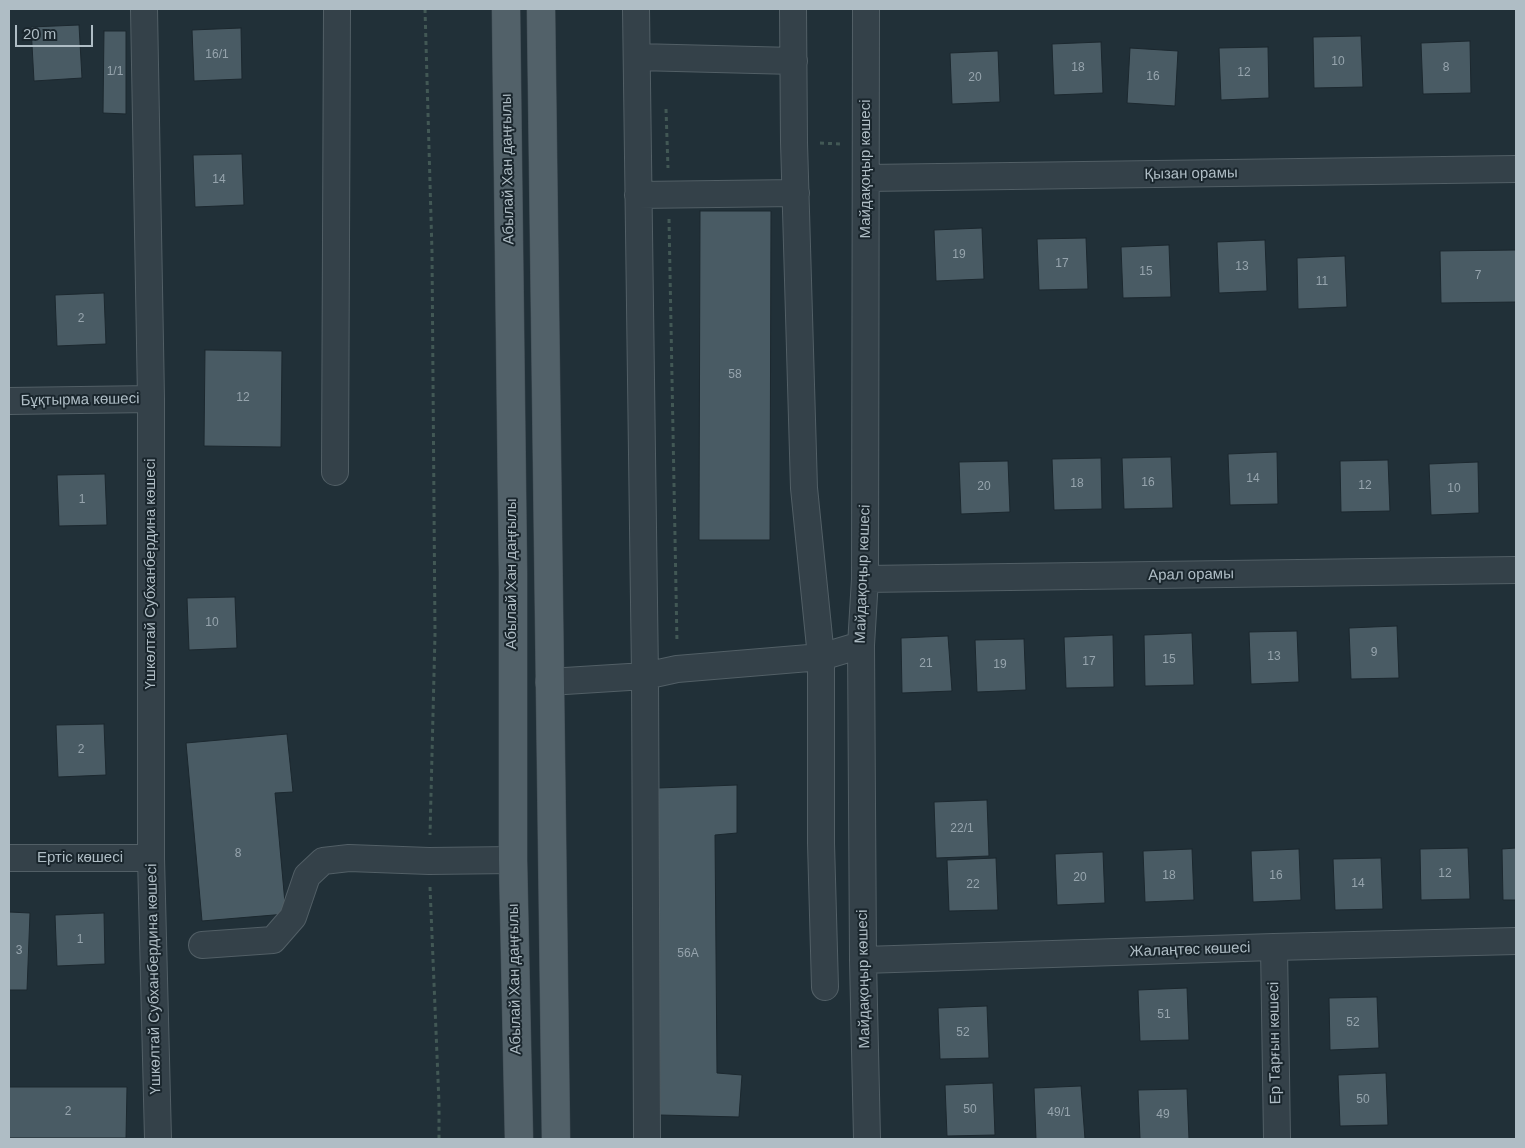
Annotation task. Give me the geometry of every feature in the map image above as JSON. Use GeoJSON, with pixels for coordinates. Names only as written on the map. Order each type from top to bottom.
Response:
{"type":"FeatureCollection","features":[{"type":"Feature","properties":{"kind":"main road","name":"Абылай Хан даңғылы"},"geometry":{"type":"LineString","coordinates":[[506,9],[513,572],[513,860],[519,1139]]}},
{"type":"Feature","properties":{"kind":"main road"},"geometry":{"type":"LineString","coordinates":[[542,9],[556,1139]]}},
{"type":"Feature","properties":{"kind":"street","name":"Үшкөлтай Субханбердина көшесі"},"geometry":{"type":"LineString","coordinates":[[144,9],[151,399],[152,858],[158,1139]]}},
{"type":"Feature","properties":{"kind":"street"},"geometry":{"type":"LineString","coordinates":[[335,472],[337,9]]}},
{"type":"Feature","properties":{"kind":"street"},"geometry":{"type":"LineString","coordinates":[[636,9],[645,676],[647,1139]]}},
{"type":"Feature","properties":{"kind":"street"},"geometry":{"type":"LineString","coordinates":[[793,9],[794,142],[804,488],[821,657],[825,987]]}},
{"type":"Feature","properties":{"kind":"street","name":"Майдақоңыр көшесі"},"geometry":{"type":"LineString","coordinates":[[866,9],[865,579],[861,645],[863,960],[868,1139]]}},
{"type":"Feature","properties":{"kind":"street"},"geometry":{"type":"LineString","coordinates":[[637,57],[794,61]]}},
{"type":"Feature","properties":{"kind":"street","name":"Қызан орамы"},"geometry":{"type":"LineString","coordinates":[[866,178],[1516,169]]}},
{"type":"Feature","properties":{"kind":"street"},"geometry":{"type":"LineString","coordinates":[[638,195],[796,193]]}},
{"type":"Feature","properties":{"kind":"street","name":"Бұқтырма көшесі"},"geometry":{"type":"LineString","coordinates":[[9,401],[151,399]]}},
{"type":"Feature","properties":{"kind":"street","name":"Арал орамы"},"geometry":{"type":"LineString","coordinates":[[865,579],[1516,570]]}},
{"type":"Feature","properties":{"kind":"street"},"geometry":{"type":"LineString","coordinates":[[549,682],[645,676],[677,669],[821,657],[861,645]]}},
{"type":"Feature","properties":{"kind":"street","name":"Ертіс көшесі"},"geometry":{"type":"LineString","coordinates":[[9,858],[152,858]]}},
{"type":"Feature","properties":{"kind":"street"},"geometry":{"type":"LineString","coordinates":[[202,945],[273,940],[294,917],[307,876],[323,861],[349,858],[429,861],[513,860]]}},
{"type":"Feature","properties":{"kind":"street","name":"Жалаңтөс көшесі"},"geometry":{"type":"LineString","coordinates":[[863,960],[1516,941]]}},
{"type":"Feature","properties":{"kind":"street","name":"Ер Тарғын көшесі"},"geometry":{"type":"LineString","coordinates":[[1274,947],[1277,1139]]}},
{"type":"Feature","properties":{"kind":"path"},"geometry":{"type":"LineString","coordinates":[[425,9],[432,252],[435,634],[429,861],[439,1139]]}},
{"type":"Feature","properties":{"kind":"path"},"geometry":{"type":"LineString","coordinates":[[666,106],[677,669]]}},
{"type":"Feature","properties":{"kind":"path"},"geometry":{"type":"LineString","coordinates":[[794,142],[866,146]]}},
{"type":"Feature","properties":{"kind":"building"},"geometry":{"type":"Polygon","coordinates":[[[79,25],[82,78],[34,81],[31,27],[79,25]]]}},
{"type":"Feature","properties":{"kind":"building"},"geometry":{"type":"Polygon","coordinates":[[[241,28],[242,79],[194,81],[192,30],[241,28]]]}},
{"type":"Feature","properties":{"kind":"building"},"geometry":{"type":"Polygon","coordinates":[[[104,31],[126,31],[126,114],[103,113],[104,31]]]}},
{"type":"Feature","properties":{"kind":"building"},"geometry":{"type":"Polygon","coordinates":[[[1361,36],[1363,87],[1314,88],[1313,37],[1361,36]]]}},
{"type":"Feature","properties":{"kind":"building"},"geometry":{"type":"Polygon","coordinates":[[[1470,41],[1471,93],[1423,94],[1421,43],[1470,41]]]}},
{"type":"Feature","properties":{"kind":"building"},"geometry":{"type":"Polygon","coordinates":[[[1101,42],[1103,93],[1054,95],[1052,44],[1101,42]]]}},
{"type":"Feature","properties":{"kind":"building"},"geometry":{"type":"Polygon","coordinates":[[[1268,47],[1269,98],[1221,100],[1219,48],[1268,47]]]}},
{"type":"Feature","properties":{"kind":"building"},"geometry":{"type":"Polygon","coordinates":[[[1130,48],[1178,51],[1175,106],[1127,103],[1130,48]]]}},
{"type":"Feature","properties":{"kind":"building"},"geometry":{"type":"Polygon","coordinates":[[[998,51],[1000,102],[952,104],[950,53],[998,51]]]}},
{"type":"Feature","properties":{"kind":"building"},"geometry":{"type":"Polygon","coordinates":[[[242,154],[244,205],[195,207],[193,155],[242,154]]]}},
{"type":"Feature","properties":{"kind":"building"},"geometry":{"type":"Polygon","coordinates":[[[700,211],[771,211],[770,540],[699,540],[700,211]]]}},
{"type":"Feature","properties":{"kind":"building"},"geometry":{"type":"Polygon","coordinates":[[[982,228],[984,279],[936,281],[934,230],[982,228]]]}},
{"type":"Feature","properties":{"kind":"building"},"geometry":{"type":"Polygon","coordinates":[[[1086,238],[1088,289],[1039,290],[1037,239],[1086,238]]]}},
{"type":"Feature","properties":{"kind":"building"},"geometry":{"type":"Polygon","coordinates":[[[1265,240],[1267,291],[1219,293],[1217,242],[1265,240]]]}},
{"type":"Feature","properties":{"kind":"building"},"geometry":{"type":"Polygon","coordinates":[[[1169,245],[1171,297],[1123,298],[1121,247],[1169,245]]]}},
{"type":"Feature","properties":{"kind":"building"},"geometry":{"type":"Polygon","coordinates":[[[1516,250],[1516,302],[1441,303],[1440,251],[1516,250]]]}},
{"type":"Feature","properties":{"kind":"building"},"geometry":{"type":"Polygon","coordinates":[[[1345,256],[1347,307],[1298,309],[1297,258],[1345,256]]]}},
{"type":"Feature","properties":{"kind":"building"},"geometry":{"type":"Polygon","coordinates":[[[104,293],[106,344],[57,346],[55,295],[104,293]]]}},
{"type":"Feature","properties":{"kind":"building"},"geometry":{"type":"Polygon","coordinates":[[[205,350],[282,351],[281,447],[204,446],[205,350]]]}},
{"type":"Feature","properties":{"kind":"building"},"geometry":{"type":"Polygon","coordinates":[[[1277,452],[1278,504],[1230,505],[1228,454],[1277,452]]]}},
{"type":"Feature","properties":{"kind":"building"},"geometry":{"type":"Polygon","coordinates":[[[1171,457],[1173,508],[1124,509],[1122,458],[1171,457]]]}},
{"type":"Feature","properties":{"kind":"building"},"geometry":{"type":"Polygon","coordinates":[[[1101,458],[1102,509],[1054,510],[1052,459],[1101,458]]]}},
{"type":"Feature","properties":{"kind":"building"},"geometry":{"type":"Polygon","coordinates":[[[1388,460],[1390,511],[1341,512],[1340,461],[1388,460]]]}},
{"type":"Feature","properties":{"kind":"building"},"geometry":{"type":"Polygon","coordinates":[[[1008,461],[1010,512],[961,514],[959,462],[1008,461]]]}},
{"type":"Feature","properties":{"kind":"building"},"geometry":{"type":"Polygon","coordinates":[[[1478,462],[1479,513],[1431,515],[1429,464],[1478,462]]]}},
{"type":"Feature","properties":{"kind":"building"},"geometry":{"type":"Polygon","coordinates":[[[105,474],[107,525],[59,526],[57,475],[105,474]]]}},
{"type":"Feature","properties":{"kind":"building"},"geometry":{"type":"Polygon","coordinates":[[[235,597],[237,648],[189,650],[187,598],[235,597]]]}},
{"type":"Feature","properties":{"kind":"building"},"geometry":{"type":"Polygon","coordinates":[[[1397,626],[1399,678],[1351,679],[1349,628],[1397,626]]]}},
{"type":"Feature","properties":{"kind":"building"},"geometry":{"type":"Polygon","coordinates":[[[1297,631],[1299,682],[1251,684],[1249,632],[1297,631]]]}},
{"type":"Feature","properties":{"kind":"building"},"geometry":{"type":"Polygon","coordinates":[[[1192,633],[1194,685],[1145,686],[1144,635],[1192,633]]]}},
{"type":"Feature","properties":{"kind":"building"},"geometry":{"type":"Polygon","coordinates":[[[1113,635],[1114,687],[1066,688],[1064,637],[1113,635]]]}},
{"type":"Feature","properties":{"kind":"building"},"geometry":{"type":"Polygon","coordinates":[[[948,636],[952,691],[902,693],[901,638],[948,636]]]}},
{"type":"Feature","properties":{"kind":"building"},"geometry":{"type":"Polygon","coordinates":[[[1024,639],[1026,690],[977,692],[975,640],[1024,639]]]}},
{"type":"Feature","properties":{"kind":"building"},"geometry":{"type":"Polygon","coordinates":[[[104,724],[106,775],[58,777],[56,725],[104,724]]]}},
{"type":"Feature","properties":{"kind":"building"},"geometry":{"type":"Polygon","coordinates":[[[287,734],[293,792],[275,793],[286,914],[202,921],[186,743],[287,734]]]}},
{"type":"Feature","properties":{"kind":"building"},"geometry":{"type":"Polygon","coordinates":[[[737,785],[737,833],[715,835],[717,1073],[742,1075],[739,1117],[660,1115],[658,788],[737,785]]]}},
{"type":"Feature","properties":{"kind":"building"},"geometry":{"type":"Polygon","coordinates":[[[987,800],[989,856],[936,858],[934,802],[987,800]]]}},
{"type":"Feature","properties":{"kind":"building"},"geometry":{"type":"Polygon","coordinates":[[[1468,848],[1470,899],[1421,900],[1420,849],[1468,848]]]}},
{"type":"Feature","properties":{"kind":"building"},"geometry":{"type":"Polygon","coordinates":[[[1516,848],[1516,900],[1503,900],[1502,849],[1516,848]]]}},
{"type":"Feature","properties":{"kind":"building"},"geometry":{"type":"Polygon","coordinates":[[[1192,849],[1194,900],[1145,902],[1143,851],[1192,849]]]}},
{"type":"Feature","properties":{"kind":"building"},"geometry":{"type":"Polygon","coordinates":[[[1299,849],[1301,900],[1253,902],[1251,851],[1299,849]]]}},
{"type":"Feature","properties":{"kind":"building"},"geometry":{"type":"Polygon","coordinates":[[[1103,852],[1105,903],[1057,905],[1055,854],[1103,852]]]}},
{"type":"Feature","properties":{"kind":"building"},"geometry":{"type":"Polygon","coordinates":[[[996,858],[998,910],[949,911],[947,860],[996,858]]]}},
{"type":"Feature","properties":{"kind":"building"},"geometry":{"type":"Polygon","coordinates":[[[1381,858],[1383,909],[1335,910],[1333,859],[1381,858]]]}},
{"type":"Feature","properties":{"kind":"building"},"geometry":{"type":"Polygon","coordinates":[[[9,912],[30,913],[27,990],[9,990],[9,912]]]}},
{"type":"Feature","properties":{"kind":"building"},"geometry":{"type":"Polygon","coordinates":[[[104,913],[105,964],[57,966],[55,915],[104,913]]]}},
{"type":"Feature","properties":{"kind":"building"},"geometry":{"type":"Polygon","coordinates":[[[1187,988],[1189,1040],[1140,1041],[1138,990],[1187,988]]]}},
{"type":"Feature","properties":{"kind":"building"},"geometry":{"type":"Polygon","coordinates":[[[1377,997],[1379,1048],[1330,1050],[1329,998],[1377,997]]]}},
{"type":"Feature","properties":{"kind":"building"},"geometry":{"type":"Polygon","coordinates":[[[987,1006],[989,1058],[940,1059],[938,1008],[987,1006]]]}},
{"type":"Feature","properties":{"kind":"building"},"geometry":{"type":"Polygon","coordinates":[[[1386,1073],[1388,1125],[1340,1126],[1338,1075],[1386,1073]]]}},
{"type":"Feature","properties":{"kind":"building"},"geometry":{"type":"Polygon","coordinates":[[[993,1083],[995,1135],[947,1136],[945,1085],[993,1083]]]}},
{"type":"Feature","properties":{"kind":"building"},"geometry":{"type":"Polygon","coordinates":[[[1081,1086],[1085,1139],[1036,1139],[1034,1088],[1081,1086]]]}},
{"type":"Feature","properties":{"kind":"building"},"geometry":{"type":"Polygon","coordinates":[[[9,1087],[127,1087],[126,1138],[9,1138],[9,1087]]]}},
{"type":"Feature","properties":{"kind":"building"},"geometry":{"type":"Polygon","coordinates":[[[1187,1089],[1189,1139],[1140,1139],[1138,1090],[1187,1089]]]}}]}
